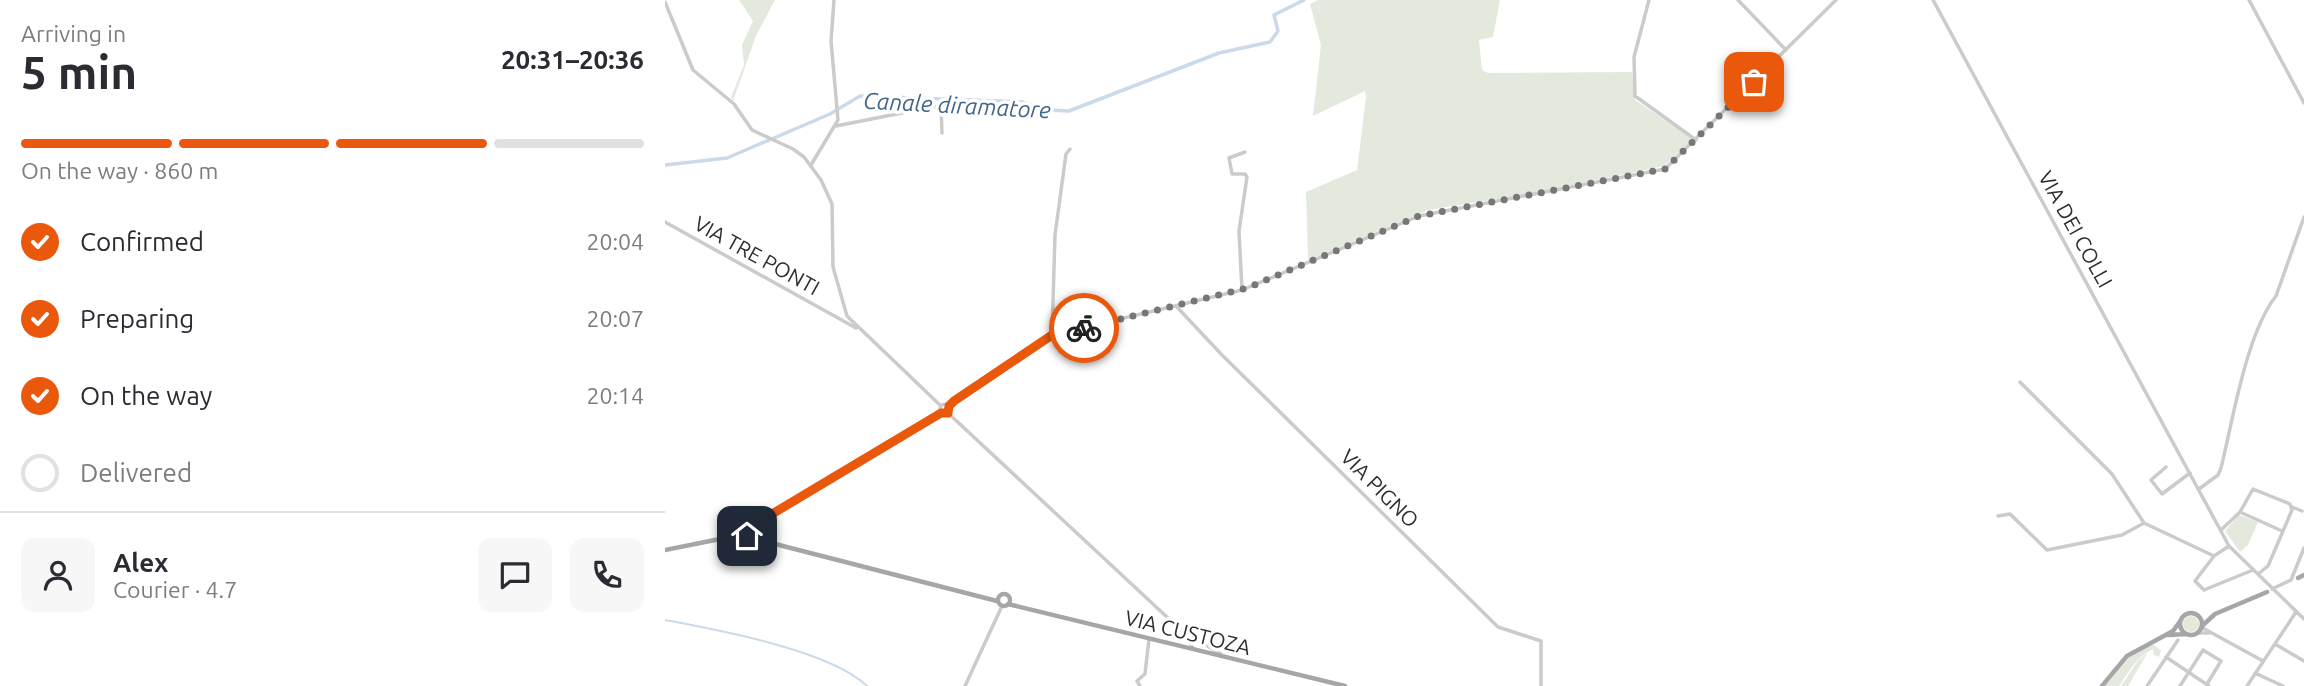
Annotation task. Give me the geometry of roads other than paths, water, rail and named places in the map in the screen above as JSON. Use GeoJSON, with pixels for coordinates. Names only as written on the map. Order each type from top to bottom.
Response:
{"type":"FeatureCollection","features":[{"type":"Feature","properties":{"kind":"main road","name":"VIA CUSTOZA"},"geometry":{"type":"LineString","coordinates":[[665,550],[731,537],[764,540],[982,596],[997,601],[1002,606],[1008,604],[1023,607],[1345,686]]}},
{"type":"Feature","properties":{"kind":"main road"},"geometry":{"type":"LineString","coordinates":[[2298,578],[2304,575]]}},
{"type":"Feature","properties":{"kind":"main road"},"geometry":{"type":"LineString","coordinates":[[2164,636],[2193,634],[2213,616],[2267,592]]}},
{"type":"Feature","properties":{"kind":"main road","name":"VIA CUSTOZA"},"geometry":{"type":"LineString","coordinates":[[982,596],[1001,594],[1023,607]]}},
{"type":"Feature","properties":{"kind":"main road"},"geometry":{"type":"LineString","coordinates":[[997,601],[1001,594]]}},
{"type":"Feature","properties":{"kind":"main road"},"geometry":{"type":"LineString","coordinates":[[1008,604],[1010,597]]}},
{"type":"Feature","properties":{"kind":"main road"},"geometry":{"type":"LineString","coordinates":[[2196,614],[2201,626]]}},
{"type":"Feature","properties":{"kind":"main road"},"geometry":{"type":"LineString","coordinates":[[2102,686],[2127,656],[2176,628],[2186,615],[2213,616]]}},
{"type":"Feature","properties":{"kind":"main road"},"geometry":{"type":"LineString","coordinates":[[2181,620],[2182,629],[2193,634]]}},
{"type":"Feature","properties":{"kind":"street"},"geometry":{"type":"LineString","coordinates":[[811,166],[836,126],[839,114],[831,41],[834,0]]}},
{"type":"Feature","properties":{"kind":"street"},"geometry":{"type":"LineString","coordinates":[[1649,0],[1634,57],[1635,96],[1696,140]]}},
{"type":"Feature","properties":{"kind":"street"},"geometry":{"type":"LineString","coordinates":[[1738,0],[1786,50]]}},
{"type":"Feature","properties":{"kind":"street"},"geometry":{"type":"LineString","coordinates":[[665,2],[694,70],[734,104],[752,130],[793,149],[811,166],[830,196],[833,267],[842,304],[849,318],[941,406],[949,406],[1052,335],[1242,290],[1419,216],[1665,169],[1836,0]]}},
{"type":"Feature","properties":{"kind":"street","name":"VIA DEI COLLI"},"geometry":{"type":"LineString","coordinates":[[1933,0],[2229,546],[2304,620]]}},
{"type":"Feature","properties":{"kind":"street"},"geometry":{"type":"LineString","coordinates":[[2249,0],[2304,103]]}},
{"type":"Feature","properties":{"kind":"street"},"geometry":{"type":"LineString","coordinates":[[836,126],[937,106],[941,107],[942,133]]}},
{"type":"Feature","properties":{"kind":"street"},"geometry":{"type":"LineString","coordinates":[[1052,335],[1058,205],[1066,153],[1070,149]]}},
{"type":"Feature","properties":{"kind":"street"},"geometry":{"type":"LineString","coordinates":[[1242,290],[1239,231],[1247,177],[1245,174],[1232,174],[1229,158],[1245,152]]}},
{"type":"Feature","properties":{"kind":"street"},"geometry":{"type":"LineString","coordinates":[[2199,489],[2218,475],[2221,468],[2246,366],[2268,306],[2276,296],[2304,217]]}},
{"type":"Feature","properties":{"kind":"street","name":"VIA TRE PONTI"},"geometry":{"type":"LineString","coordinates":[[665,222],[862,331]]}},
{"type":"Feature","properties":{"kind":"street"},"geometry":{"type":"LineString","coordinates":[[842,304],[835,316],[849,318]]}},
{"type":"Feature","properties":{"kind":"street","name":"VIA PIGNO"},"geometry":{"type":"LineString","coordinates":[[1176,306],[1222,355],[1498,627],[1541,641],[1541,686]]}},
{"type":"Feature","properties":{"kind":"street"},"geometry":{"type":"LineString","coordinates":[[843,321],[849,318]]}},
{"type":"Feature","properties":{"kind":"street"},"geometry":{"type":"LineString","coordinates":[[2020,382],[2112,474],[2144,523],[2214,556]]}},
{"type":"Feature","properties":{"kind":"street"},"geometry":{"type":"LineString","coordinates":[[941,406],[941,413]]}},
{"type":"Feature","properties":{"kind":"street"},"geometry":{"type":"LineString","coordinates":[[948,413],[949,406]]}},
{"type":"Feature","properties":{"kind":"street"},"geometry":{"type":"LineString","coordinates":[[731,537],[746,531],[941,413],[948,413],[1183,632],[1193,640],[1233,659]]}},
{"type":"Feature","properties":{"kind":"street"},"geometry":{"type":"LineString","coordinates":[[2166,467],[2151,480],[2162,494],[2190,473]]}},
{"type":"Feature","properties":{"kind":"street"},"geometry":{"type":"LineString","coordinates":[[2221,530],[2240,512],[2253,489],[2302,511]]}},
{"type":"Feature","properties":{"kind":"street"},"geometry":{"type":"LineString","coordinates":[[2258,574],[2268,566],[2292,508]]}},
{"type":"Feature","properties":{"kind":"street"},"geometry":{"type":"LineString","coordinates":[[2240,512],[2282,531]]}},
{"type":"Feature","properties":{"kind":"street"},"geometry":{"type":"LineString","coordinates":[[1998,516],[2010,514],[2047,550],[2122,534],[2144,523]]}},
{"type":"Feature","properties":{"kind":"street"},"geometry":{"type":"LineString","coordinates":[[744,537],[762,520]]}},
{"type":"Feature","properties":{"kind":"street"},"geometry":{"type":"LineString","coordinates":[[757,527],[764,540]]}},
{"type":"Feature","properties":{"kind":"street"},"geometry":{"type":"LineString","coordinates":[[744,537],[746,531]]}},
{"type":"Feature","properties":{"kind":"street"},"geometry":{"type":"LineString","coordinates":[[2229,546],[2214,556],[2195,581],[2204,590],[2253,570]]}},
{"type":"Feature","properties":{"kind":"street"},"geometry":{"type":"LineString","coordinates":[[2272,589],[2291,579],[2304,548]]}},
{"type":"Feature","properties":{"kind":"street"},"geometry":{"type":"LineString","coordinates":[[965,686],[1002,606]]}},
{"type":"Feature","properties":{"kind":"street"},"geometry":{"type":"LineString","coordinates":[[2247,686],[2296,612]]}},
{"type":"Feature","properties":{"kind":"street"},"geometry":{"type":"LineString","coordinates":[[2211,633],[2208,626],[2213,616]]}},
{"type":"Feature","properties":{"kind":"street"},"geometry":{"type":"LineString","coordinates":[[2201,626],[2263,661]]}},
{"type":"Feature","properties":{"kind":"street"},"geometry":{"type":"LineString","coordinates":[[1183,632],[1194,650]]}},
{"type":"Feature","properties":{"kind":"street"},"geometry":{"type":"LineString","coordinates":[[2193,634],[2211,633]]}},
{"type":"Feature","properties":{"kind":"street"},"geometry":{"type":"LineString","coordinates":[[1182,647],[1186,637]]}},
{"type":"Feature","properties":{"kind":"street"},"geometry":{"type":"LineString","coordinates":[[1140,686],[1137,681],[1145,674],[1149,639]]}},
{"type":"Feature","properties":{"kind":"street"},"geometry":{"type":"LineString","coordinates":[[1193,640],[1194,650]]}},
{"type":"Feature","properties":{"kind":"street"},"geometry":{"type":"LineString","coordinates":[[2147,686],[2178,640]]}},
{"type":"Feature","properties":{"kind":"street"},"geometry":{"type":"LineString","coordinates":[[2275,644],[2304,660]]}},
{"type":"Feature","properties":{"kind":"street"},"geometry":{"type":"LineString","coordinates":[[2166,657],[2189,672],[2208,685],[2221,661],[2203,650],[2189,672],[2180,686]]}},
{"type":"Feature","properties":{"kind":"street"},"geometry":{"type":"LineString","coordinates":[[2255,673],[2283,686]]}},
{"type":"Feature","properties":{"kind":"waterway","name":"Canale diramatore"},"geometry":{"type":"LineString","coordinates":[[665,165],[727,158],[830,114],[860,96],[1022,102],[1048,110],[1069,111],[1219,53],[1270,42],[1278,31],[1274,15],[1304,0]]}},
{"type":"Feature","properties":{"kind":"waterway"},"geometry":{"type":"LineString","coordinates":[[665,620],[772,643],[801,652],[850,673],[867,686]]}}]}
